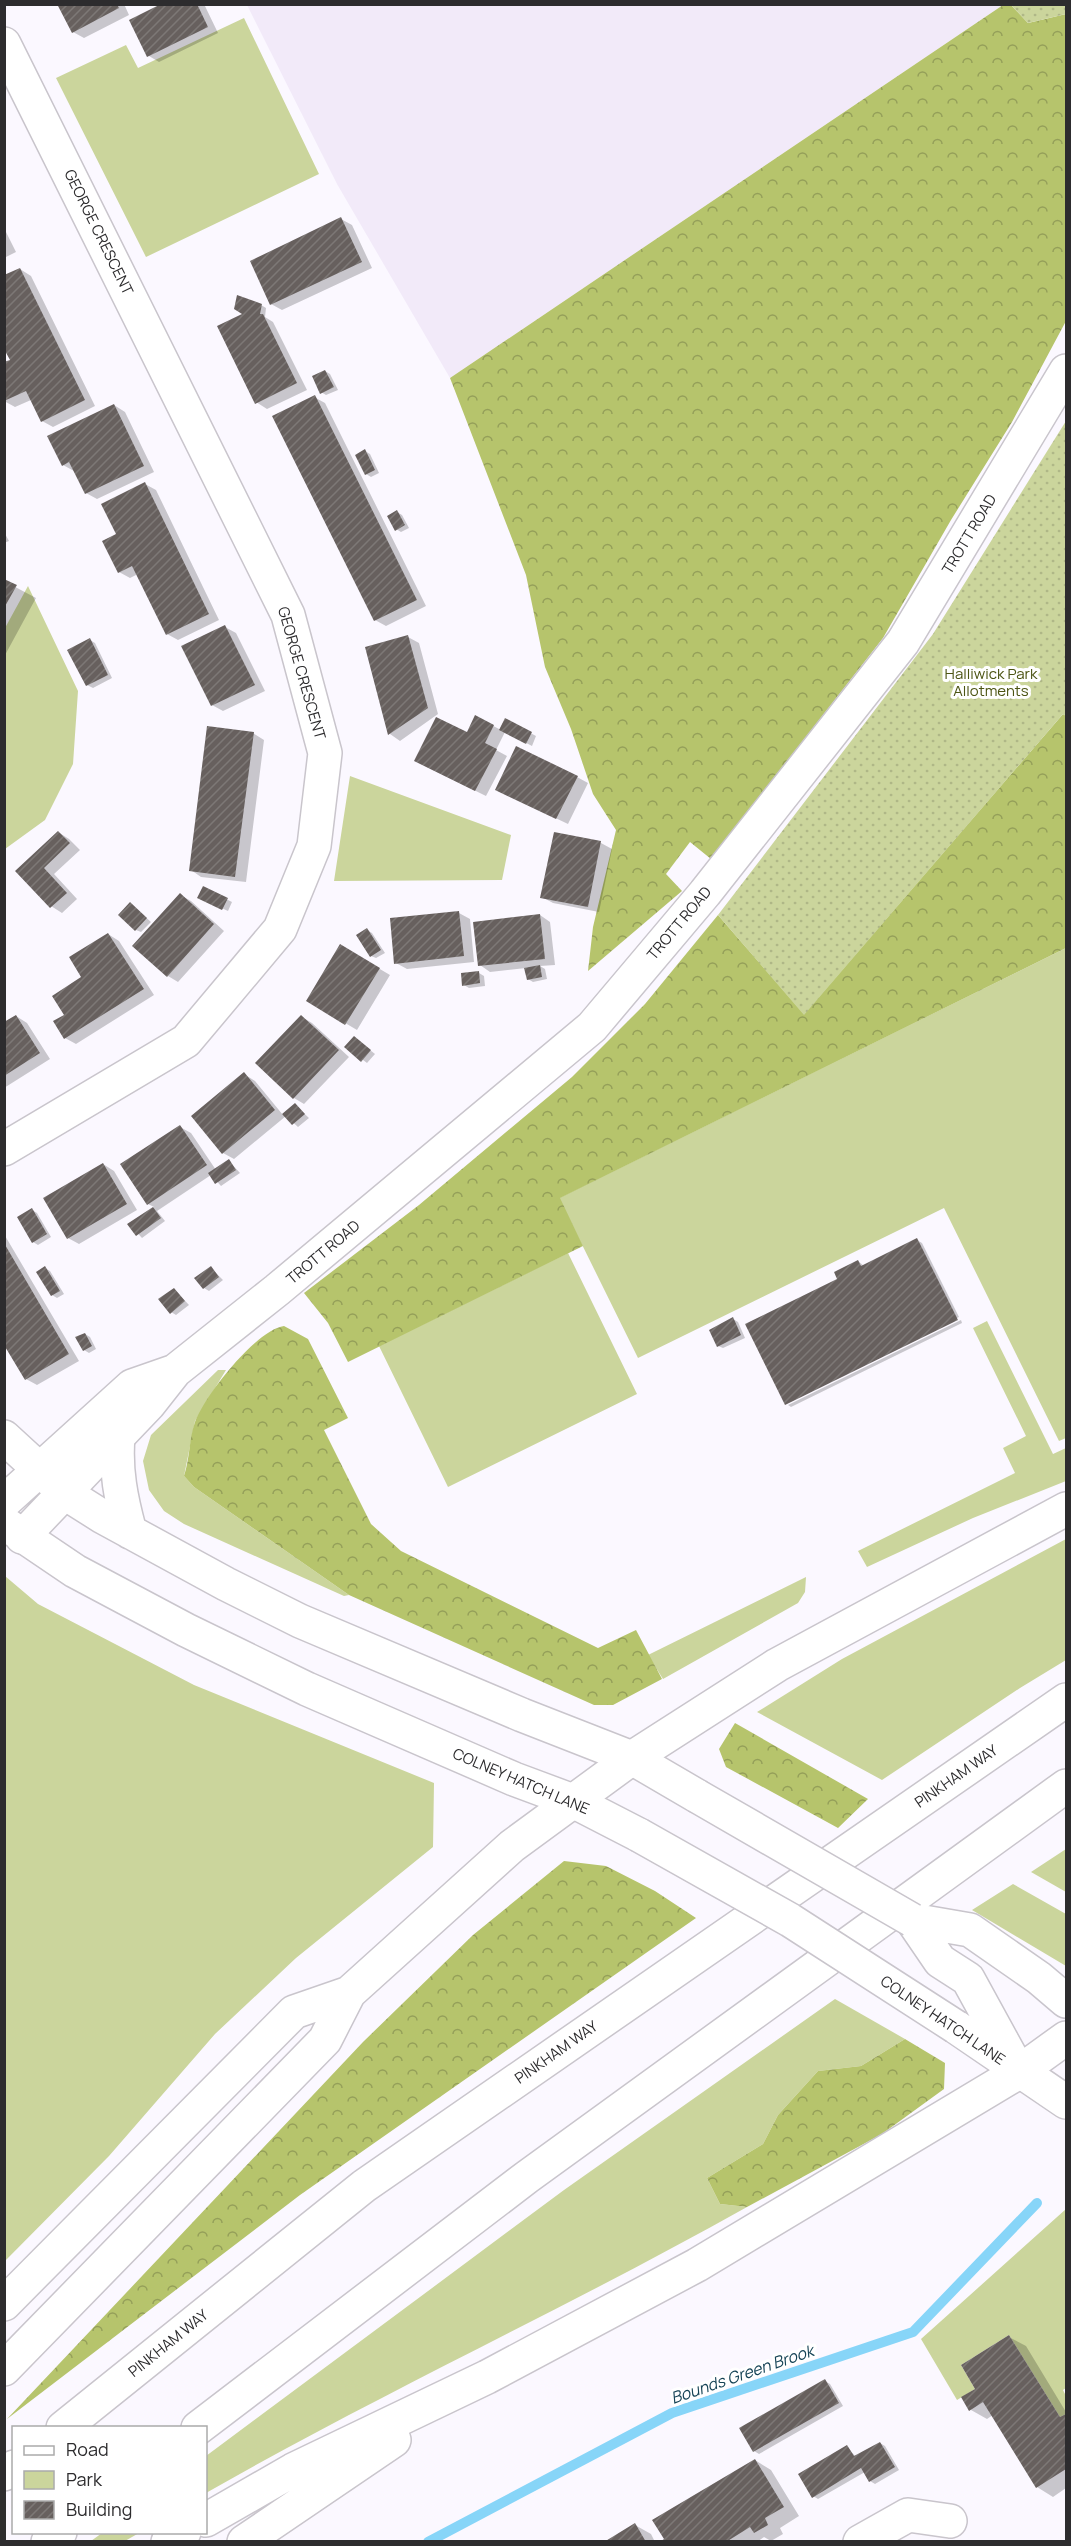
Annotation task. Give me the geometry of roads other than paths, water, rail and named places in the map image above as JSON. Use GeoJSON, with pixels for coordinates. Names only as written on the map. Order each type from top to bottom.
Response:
{"type":"FeatureCollection","features":[{"type":"Feature","properties":{"kind":"main road","name":"GEORGE CRESCENT"},"geometry":{"type":"LineString","coordinates":[[4,44],[288,615],[325,753],[314,846],[280,928],[186,1041],[4,1149]]}},
{"type":"Feature","properties":{"kind":"main road","name":"TROTT ROAD"},"geometry":{"type":"LineString","coordinates":[[13,1530],[65,1493],[175,1371],[277,1290],[592,1027],[705,893],[903,642],[1066,371]]}},
{"type":"Feature","properties":{"kind":"main road","name":"TROTT ROAD"},"geometry":{"type":"LineString","coordinates":[[4,1502],[132,1386],[175,1371]]}},
{"type":"Feature","properties":{"kind":"main road"},"geometry":{"type":"LineString","coordinates":[[118,1436],[116,1457],[119,1492],[130,1532]]}},
{"type":"Feature","properties":{"kind":"main road","name":"COLNEY HATCH LANE"},"geometry":{"type":"LineString","coordinates":[[4,1437],[65,1493],[130,1532],[300,1621],[522,1715],[632,1758],[912,1920],[970,1930],[1039,1978],[1066,2001]]}},
{"type":"Feature","properties":{"kind":"main road"},"geometry":{"type":"LineString","coordinates":[[4,2369],[325,2040],[349,1993],[512,1846],[632,1758],[777,1665],[1066,1509]]}},
{"type":"Feature","properties":{"kind":"main road","name":"COLNEY HATCH LANE"},"geometry":{"type":"LineString","coordinates":[[13,1530],[75,1571],[186,1630],[307,1689],[514,1779],[573,1801],[639,1835],[790,1920],[1066,2102]]}},
{"type":"Feature","properties":{"kind":"main road","name":"PINKHAM WAY"},"geometry":{"type":"LineString","coordinates":[[64,2426],[364,2186],[1066,1700]]}},
{"type":"Feature","properties":{"kind":"main road"},"geometry":{"type":"LineString","coordinates":[[199,2426],[527,2177],[1066,1786]]}},
{"type":"Feature","properties":{"kind":"main road","name":"COLNEY HATCH LANE"},"geometry":{"type":"LineString","coordinates":[[912,1920],[940,1961],[968,1979],[1019,2072]]}},
{"type":"Feature","properties":{"kind":"main road"},"geometry":{"type":"LineString","coordinates":[[4,2304],[294,2012],[349,1993]]}},
{"type":"Feature","properties":{"kind":"main road"},"geometry":{"type":"LineString","coordinates":[[207,2519],[293,2470],[487,2377],[697,2265],[1019,2072],[1066,2038]]}},
{"type":"Feature","properties":{"kind":"main road"},"geometry":{"type":"LineString","coordinates":[[244,2541],[487,2377]]}},
{"type":"Feature","properties":{"kind":"main road"},"geometry":{"type":"LineString","coordinates":[[860,2541],[908,2515],[950,2521]]}},
{"type":"Feature","properties":{"kind":"waterway","name":"Bounds Green Brook"},"geometry":{"type":"LineString","coordinates":[[428,2542],[672,2413],[913,2332],[1037,2203]]}},
{"type":"Feature","properties":{"kind":"park label","name":"Halliwick Park Allotments"},"geometry":{"type":"Point","coordinates":[991,682]}}]}
